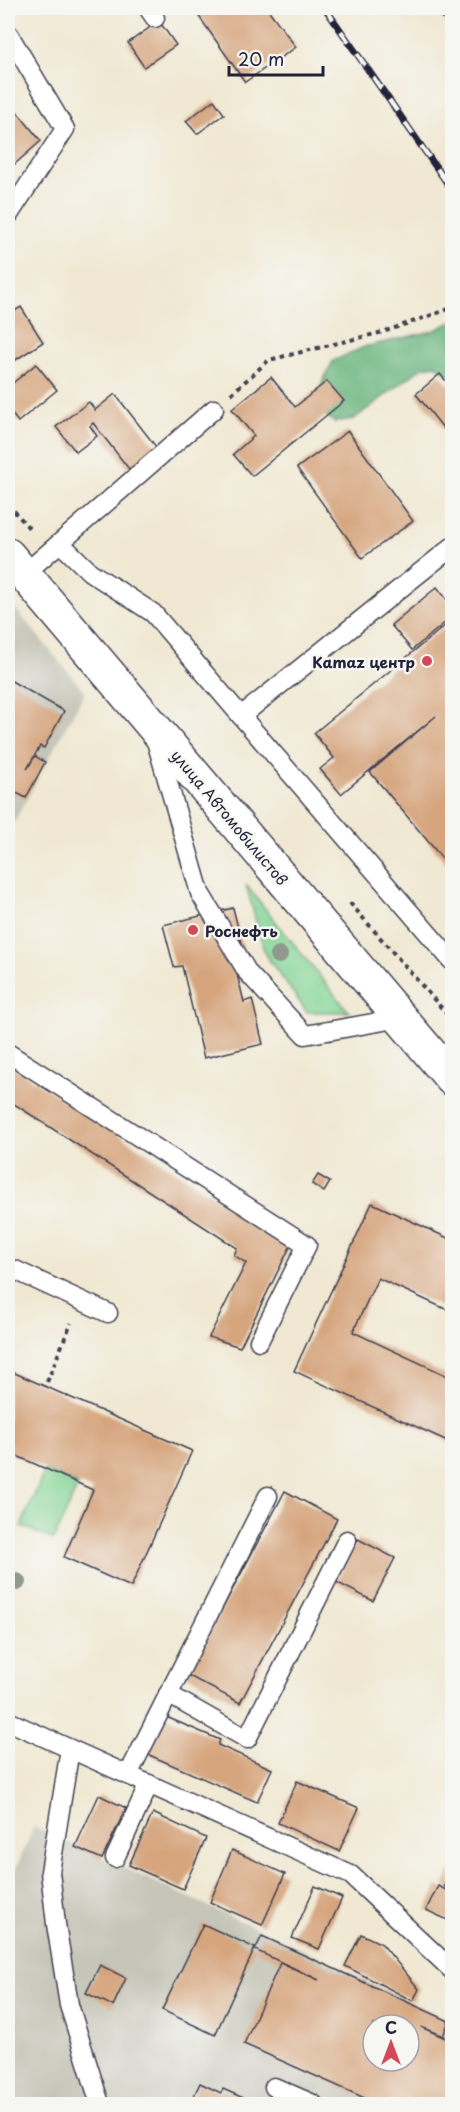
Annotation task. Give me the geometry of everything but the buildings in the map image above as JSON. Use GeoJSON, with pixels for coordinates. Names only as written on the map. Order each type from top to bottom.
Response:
{"type":"FeatureCollection","features":[{"type":"Feature","properties":{"kind":"street","name":"улица Автомобилистов"},"geometry":{"type":"LineString","coordinates":[[16,564],[453,1079]]}},
{"type":"Feature","properties":{"kind":"lane"},"geometry":{"type":"LineString","coordinates":[[447,8],[453,15]]}},
{"type":"Feature","properties":{"kind":"lane"},"geometry":{"type":"LineString","coordinates":[[8,33],[64,129],[8,216]]}},
{"type":"Feature","properties":{"kind":"lane"},"geometry":{"type":"LineString","coordinates":[[16,564],[60,543],[214,409]]}},
{"type":"Feature","properties":{"kind":"lane"},"geometry":{"type":"LineString","coordinates":[[60,543],[90,572],[153,613],[453,961]]}},
{"type":"Feature","properties":{"kind":"lane"},"geometry":{"type":"LineString","coordinates":[[242,716],[453,547]]}},
{"type":"Feature","properties":{"kind":"lane"},"geometry":{"type":"LineString","coordinates":[[152,725],[200,893],[248,973],[305,1035],[401,1018]]}},
{"type":"Feature","properties":{"kind":"lane"},"geometry":{"type":"LineString","coordinates":[[8,1053],[308,1245],[259,1341]]}},
{"type":"Feature","properties":{"kind":"lane"},"geometry":{"type":"LineString","coordinates":[[8,1269],[15,1270],[108,1313]]}},
{"type":"Feature","properties":{"kind":"lane"},"geometry":{"type":"LineString","coordinates":[[128,1775],[268,1496]]}},
{"type":"Feature","properties":{"kind":"lane"},"geometry":{"type":"LineString","coordinates":[[168,1694],[247,1739],[347,1540]]}},
{"type":"Feature","properties":{"kind":"lane"},"geometry":{"type":"LineString","coordinates":[[8,1721],[351,1875],[453,1971]]}},
{"type":"Feature","properties":{"kind":"lane"},"geometry":{"type":"LineString","coordinates":[[70,1749],[50,1872],[69,2005],[100,2104]]}},
{"type":"Feature","properties":{"kind":"lane"},"geometry":{"type":"LineString","coordinates":[[115,1858],[149,1784]]}},
{"type":"Feature","properties":{"kind":"lane"},"geometry":{"type":"LineString","coordinates":[[274,2088],[312,2104]]}},
{"type":"Feature","properties":{"kind":"path"},"geometry":{"type":"LineString","coordinates":[[214,409],[269,360],[383,332],[453,308]]}},
{"type":"Feature","properties":{"kind":"path"},"geometry":{"type":"LineString","coordinates":[[46,1382],[81,1300]]}},
{"type":"Feature","properties":{"kind":"shaded area"},"geometry":{"type":"Polygon","coordinates":[[[8,600],[85,692],[8,833],[8,600]]]}},
{"type":"Feature","properties":{"kind":"shaded area"},"geometry":{"type":"Polygon","coordinates":[[[34,1827],[289,1943],[452,2022],[452,2104],[8,2104],[8,1873],[13,1875],[34,1827]]]}},
{"type":"Feature","properties":{"kind":"green space"},"geometry":{"type":"Polygon","coordinates":[[[452,322],[452,378],[436,365],[423,367],[354,419],[334,422],[321,408],[319,393],[333,361],[364,347],[433,331],[452,322]]]}},
{"type":"Feature","properties":{"kind":"green space"},"geometry":{"type":"Polygon","coordinates":[[[246,885],[349,1012],[307,1012],[265,954],[246,885]]]}},
{"type":"Feature","properties":{"kind":"green space"},"geometry":{"type":"Polygon","coordinates":[[[45,1470],[78,1485],[54,1540],[21,1526],[45,1470]]]}},
{"type":"Feature","properties":{"kind":"railway"},"geometry":{"type":"LineString","coordinates":[[325,8],[452,190]]}},
{"type":"Feature","properties":{"kind":"place","name":"Kamaz центр"},"geometry":{"type":"Point","coordinates":[427,661]}},
{"type":"Feature","properties":{"kind":"place","name":"Роснефть"},"geometry":{"type":"Point","coordinates":[193,930]}}]}
